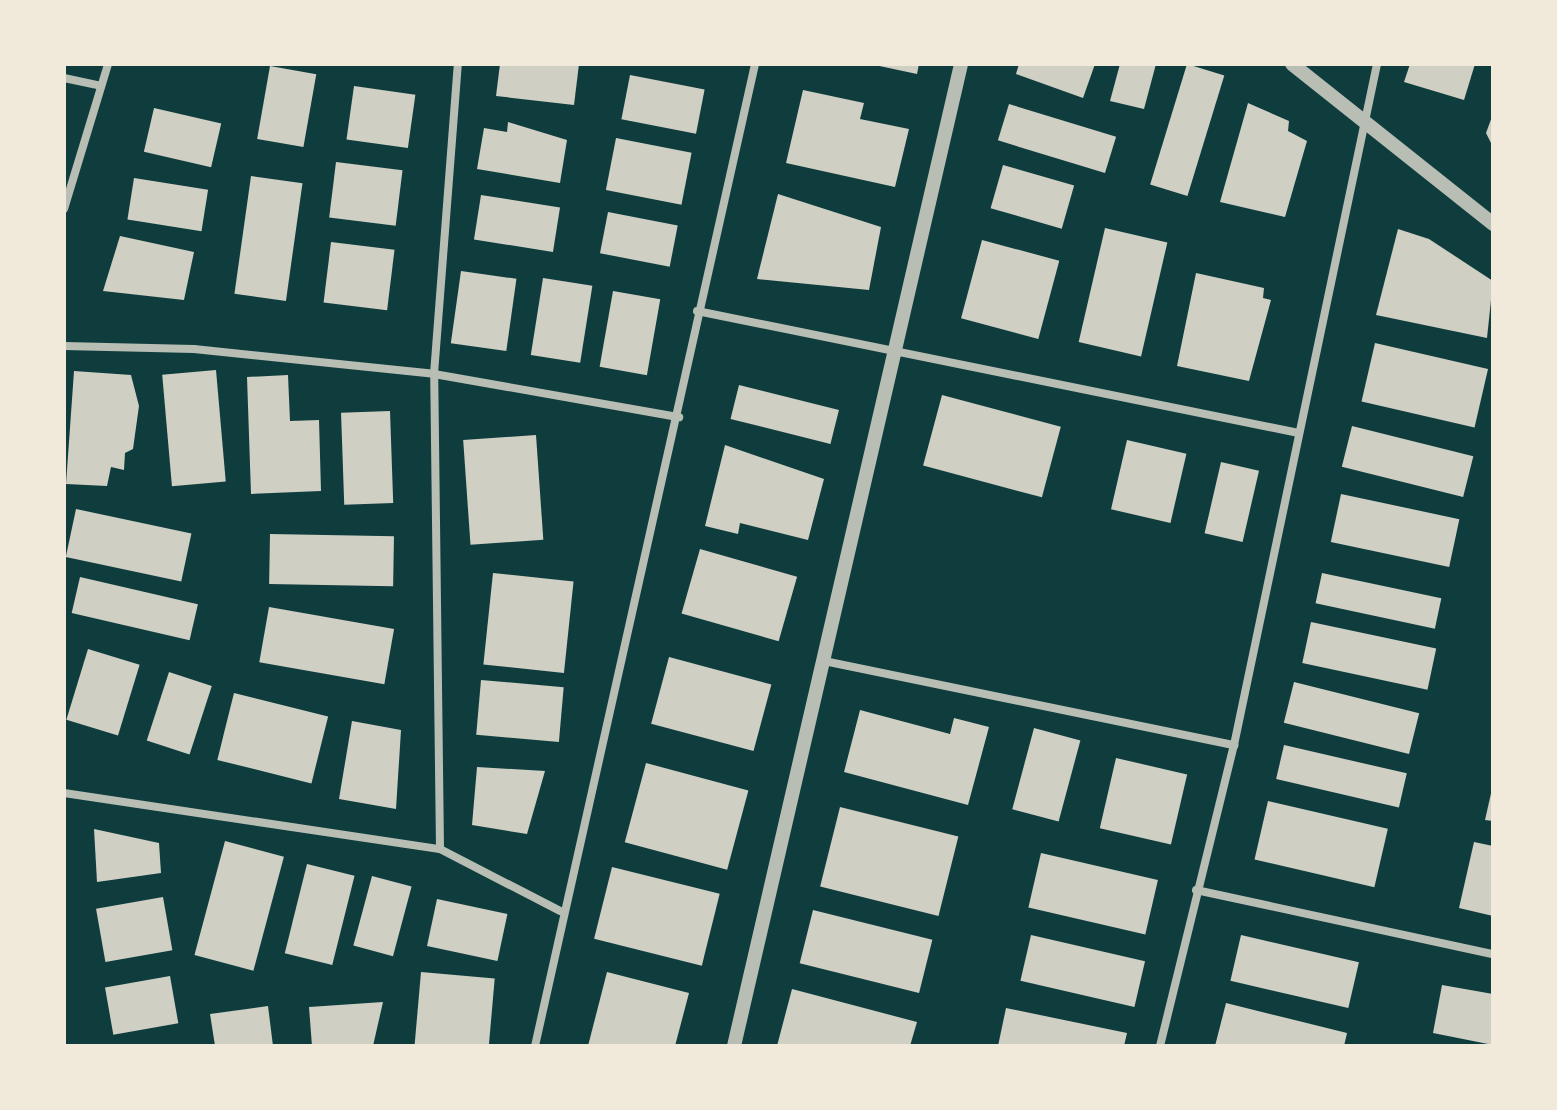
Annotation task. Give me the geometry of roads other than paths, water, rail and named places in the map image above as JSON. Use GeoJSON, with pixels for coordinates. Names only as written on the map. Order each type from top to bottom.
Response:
{"type":"FeatureCollection","features":[{"type":"Feature","properties":{"kind":"street"},"geometry":{"type":"LineString","coordinates":[[64,209],[108,64]]}},
{"type":"Feature","properties":{"kind":"street"},"geometry":{"type":"LineString","coordinates":[[440,849],[434,374],[458,64]]}},
{"type":"Feature","properties":{"kind":"street"},"geometry":{"type":"LineString","coordinates":[[535,1046],[560,911],[679,417],[697,311],[755,64]]}},
{"type":"Feature","properties":{"kind":"street"},"geometry":{"type":"LineString","coordinates":[[734,1046],[961,64]]}},
{"type":"Feature","properties":{"kind":"street"},"geometry":{"type":"LineString","coordinates":[[1292,64],[1493,224]]}},
{"type":"Feature","properties":{"kind":"street"},"geometry":{"type":"LineString","coordinates":[[1160,1046],[1234,745],[1360,119],[1377,64]]}},
{"type":"Feature","properties":{"kind":"street"},"geometry":{"type":"LineString","coordinates":[[64,78],[101,86]]}},
{"type":"Feature","properties":{"kind":"street"},"geometry":{"type":"LineString","coordinates":[[697,311],[896,354],[1299,433]]}},
{"type":"Feature","properties":{"kind":"street"},"geometry":{"type":"LineString","coordinates":[[64,346],[194,349],[434,374],[679,417]]}},
{"type":"Feature","properties":{"kind":"street"},"geometry":{"type":"LineString","coordinates":[[824,661],[1234,745]]}},
{"type":"Feature","properties":{"kind":"street"},"geometry":{"type":"LineString","coordinates":[[64,793],[440,849],[560,911]]}},
{"type":"Feature","properties":{"kind":"street"},"geometry":{"type":"LineString","coordinates":[[1196,890],[1493,954]]}}]}
